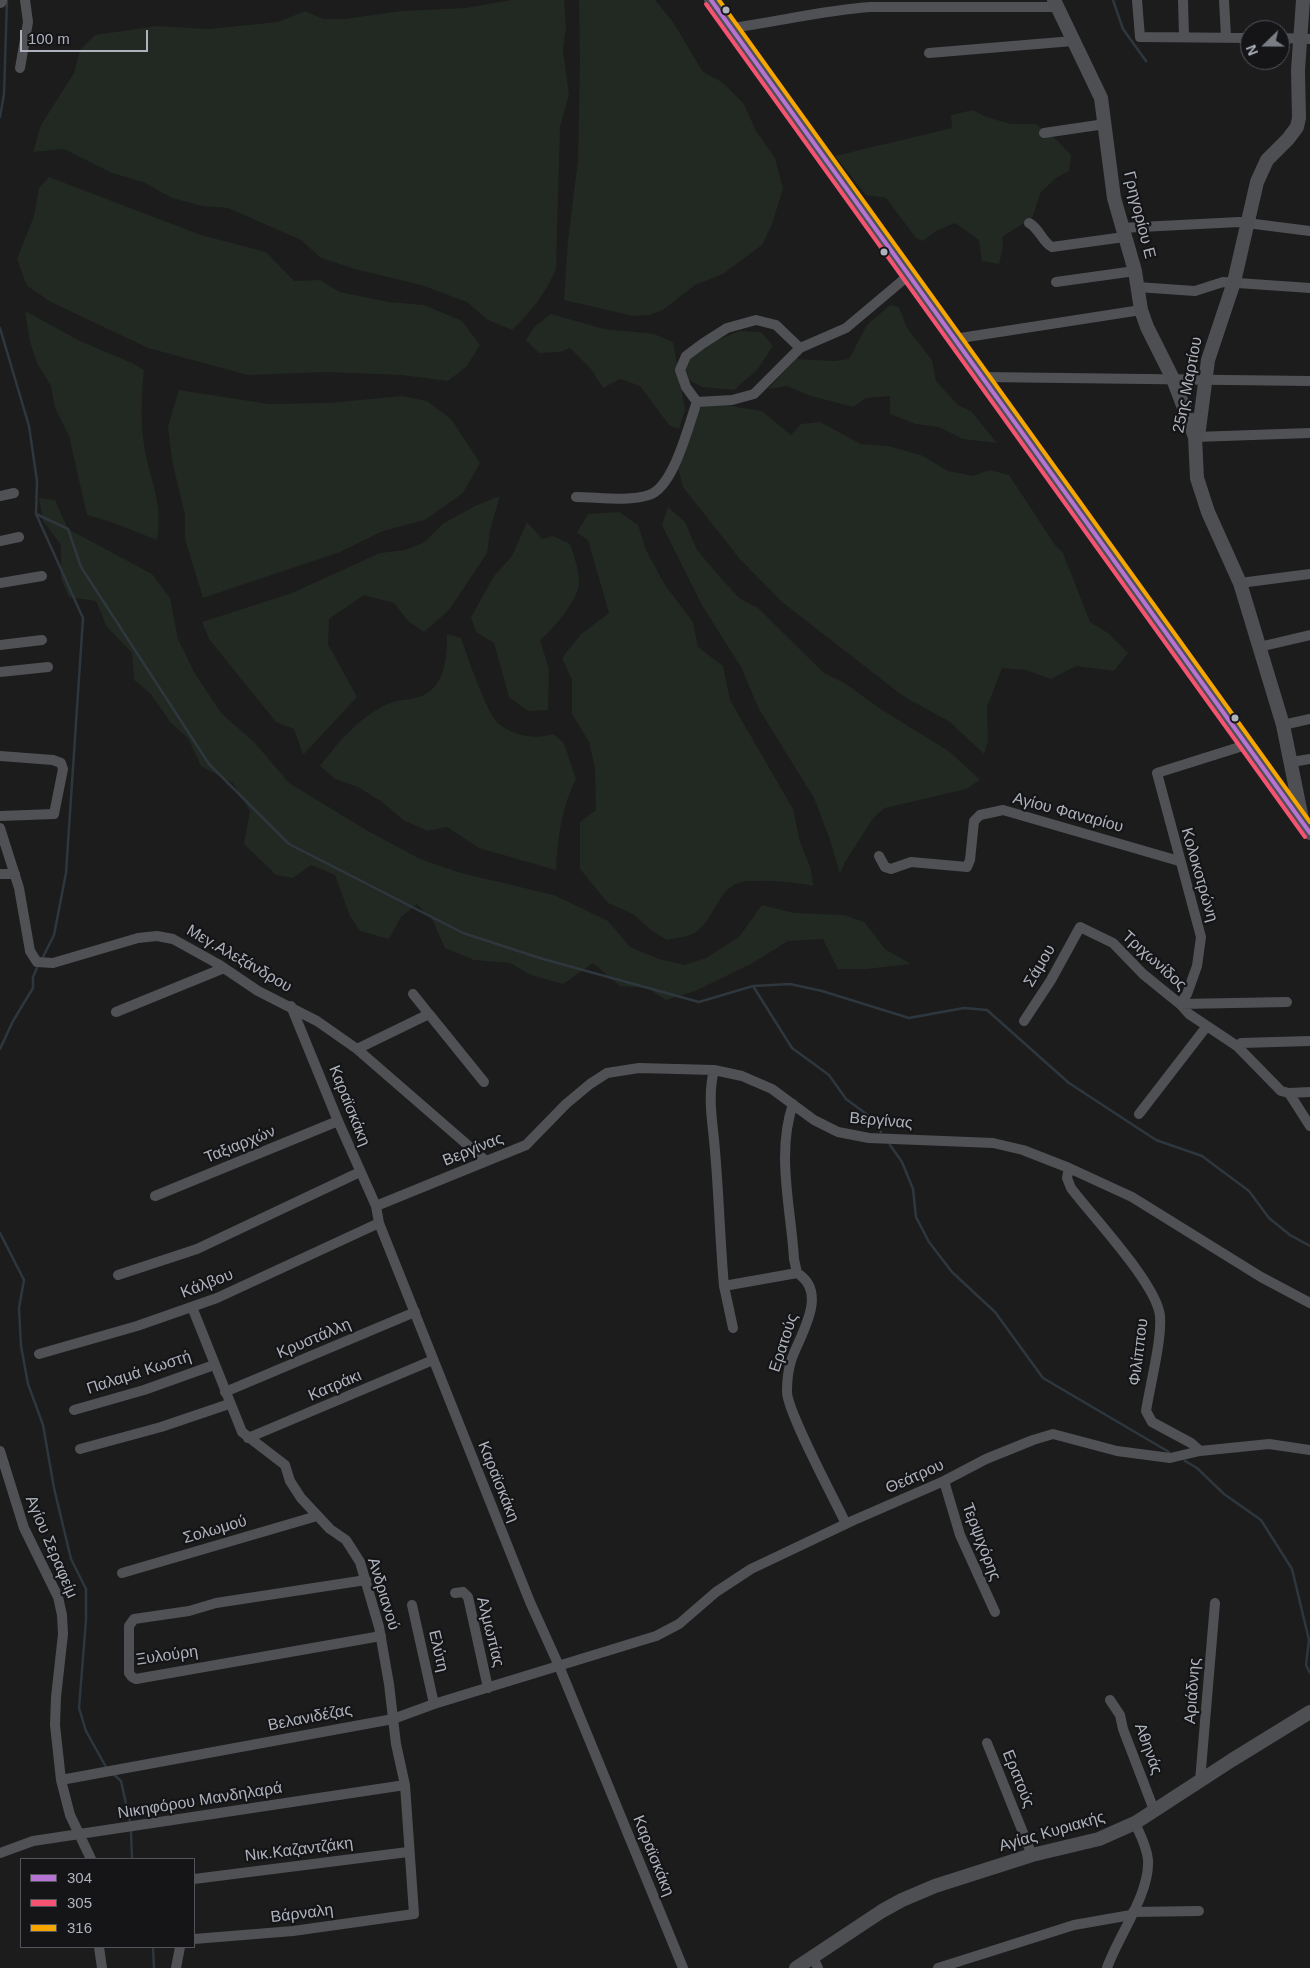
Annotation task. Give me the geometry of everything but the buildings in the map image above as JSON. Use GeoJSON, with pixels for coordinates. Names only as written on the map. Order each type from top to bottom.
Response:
{"type":"FeatureCollection","features":[{"type":"Feature","properties":{"kind":"street"},"geometry":{"type":"LineString","coordinates":[[20,68],[28,22],[25,0]]}},
{"type":"Feature","properties":{"kind":"street"},"geometry":{"type":"LineString","coordinates":[[711,0],[1306,828]]}},
{"type":"Feature","properties":{"kind":"street"},"geometry":{"type":"LineString","coordinates":[[1137,0],[1140,37],[1240,38]]}},
{"type":"Feature","properties":{"kind":"street"},"geometry":{"type":"LineString","coordinates":[[1183,0],[1184,36]]}},
{"type":"Feature","properties":{"kind":"street"},"geometry":{"type":"LineString","coordinates":[[1224,0],[1226,37]]}},
{"type":"Feature","properties":{"kind":"street","name":"25ης Μαρτίου"},"geometry":{"type":"LineString","coordinates":[[1303,0],[1305,39],[1298,99],[1300,118],[1297,127],[1267,160],[1261,170],[1234,282],[1215,336],[1204,380],[1199,429],[1195,437],[1194,455],[1202,494],[1240,583],[1283,725],[1306,828]]}},
{"type":"Feature","properties":{"kind":"street"},"geometry":{"type":"LineString","coordinates":[[731,28],[785,21],[844,9],[1055,4]]}},
{"type":"Feature","properties":{"kind":"street","name":"Γρηγορίου Ε"},"geometry":{"type":"LineString","coordinates":[[1055,4],[1101,98],[1112,183],[1123,233],[1135,271],[1141,310],[1147,327],[1173,379],[1195,437]]}},
{"type":"Feature","properties":{"kind":"street"},"geometry":{"type":"LineString","coordinates":[[1290,38],[1305,39]]}},
{"type":"Feature","properties":{"kind":"street"},"geometry":{"type":"LineString","coordinates":[[929,53],[1073,41]]}},
{"type":"Feature","properties":{"kind":"street"},"geometry":{"type":"LineString","coordinates":[[1044,134],[1105,124]]}},
{"type":"Feature","properties":{"kind":"street"},"geometry":{"type":"LineString","coordinates":[[1029,223],[1034,226],[1052,248],[1123,233],[1247,223],[1310,231]]}},
{"type":"Feature","properties":{"kind":"street"},"geometry":{"type":"LineString","coordinates":[[1056,282],[1135,271]]}},
{"type":"Feature","properties":{"kind":"street"},"geometry":{"type":"LineString","coordinates":[[697,402],[732,400],[754,394],[800,348],[846,328],[908,275]]}},
{"type":"Feature","properties":{"kind":"street"},"geometry":{"type":"LineString","coordinates":[[1137,288],[1195,291],[1223,282],[1310,288]]}},
{"type":"Feature","properties":{"kind":"street"},"geometry":{"type":"LineString","coordinates":[[954,339],[1141,310]]}},
{"type":"Feature","properties":{"kind":"street"},"geometry":{"type":"LineString","coordinates":[[697,402],[686,387],[680,370],[686,356],[727,328],[756,320],[776,325],[800,348]]}},
{"type":"Feature","properties":{"kind":"street"},"geometry":{"type":"LineString","coordinates":[[982,377],[1310,380]]}},
{"type":"Feature","properties":{"kind":"street"},"geometry":{"type":"LineString","coordinates":[[576,497],[633,497],[648,495],[658,491],[669,478],[697,402]]}},
{"type":"Feature","properties":{"kind":"street"},"geometry":{"type":"LineString","coordinates":[[1195,437],[1310,433]]}},
{"type":"Feature","properties":{"kind":"street"},"geometry":{"type":"LineString","coordinates":[[0,496],[14,493]]}},
{"type":"Feature","properties":{"kind":"street"},"geometry":{"type":"LineString","coordinates":[[0,541],[19,537]]}},
{"type":"Feature","properties":{"kind":"street"},"geometry":{"type":"LineString","coordinates":[[1240,583],[1310,574]]}},
{"type":"Feature","properties":{"kind":"street"},"geometry":{"type":"LineString","coordinates":[[0,583],[42,576]]}},
{"type":"Feature","properties":{"kind":"street"},"geometry":{"type":"LineString","coordinates":[[1258,647],[1310,635]]}},
{"type":"Feature","properties":{"kind":"street"},"geometry":{"type":"LineString","coordinates":[[0,645],[42,640]]}},
{"type":"Feature","properties":{"kind":"street"},"geometry":{"type":"LineString","coordinates":[[0,672],[48,667]]}},
{"type":"Feature","properties":{"kind":"street"},"geometry":{"type":"LineString","coordinates":[[1283,725],[1310,719]]}},
{"type":"Feature","properties":{"kind":"street","name":"Κολοκοτρώνη"},"geometry":{"type":"LineString","coordinates":[[1180,1004],[1187,994],[1197,966],[1201,937],[1157,773],[1246,745]]}},
{"type":"Feature","properties":{"kind":"street"},"geometry":{"type":"LineString","coordinates":[[0,756],[53,760],[61,763],[63,769],[54,814],[0,816]]}},
{"type":"Feature","properties":{"kind":"street"},"geometry":{"type":"LineString","coordinates":[[1292,762],[1310,759]]}},
{"type":"Feature","properties":{"kind":"street"},"geometry":{"type":"LineString","coordinates":[[1283,796],[1293,786],[1295,780]]}},
{"type":"Feature","properties":{"kind":"street","name":"Αγίου Φαναρίου"},"geometry":{"type":"LineString","coordinates":[[879,856],[885,867],[891,869],[911,862],[967,867],[970,860],[974,821],[980,815],[1003,810],[1179,860]]}},
{"type":"Feature","properties":{"kind":"street","name":"Μεγ.Αλεξάνδρου"},"geometry":{"type":"LineString","coordinates":[[0,828],[15,874],[30,951],[33,959],[40,964],[53,963],[130,940],[157,936],[173,940],[191,948],[258,991],[291,1006],[357,1049],[486,1160]]}},
{"type":"Feature","properties":{"kind":"street"},"geometry":{"type":"LineString","coordinates":[[0,874],[15,874]]}},
{"type":"Feature","properties":{"kind":"street","name":"Τριχωνίδος"},"geometry":{"type":"LineString","coordinates":[[1080,927],[1113,943],[1143,974],[1180,1004]]}},
{"type":"Feature","properties":{"kind":"street","name":"Σάμου"},"geometry":{"type":"LineString","coordinates":[[1024,1021],[1051,980],[1080,927]]}},
{"type":"Feature","properties":{"kind":"street"},"geometry":{"type":"LineString","coordinates":[[116,1012],[224,968]]}},
{"type":"Feature","properties":{"kind":"street"},"geometry":{"type":"LineString","coordinates":[[413,994],[484,1082]]}},
{"type":"Feature","properties":{"kind":"street"},"geometry":{"type":"LineString","coordinates":[[1180,1004],[1287,1002]]}},
{"type":"Feature","properties":{"kind":"street"},"geometry":{"type":"LineString","coordinates":[[1180,1004],[1189,1014],[1237,1046],[1275,1085],[1289,1093],[1310,1126]]}},
{"type":"Feature","properties":{"kind":"street","name":"Καραϊσκάκη"},"geometry":{"type":"LineString","coordinates":[[291,1006],[338,1121],[376,1206],[379,1223],[529,1598],[559,1666],[683,1968]]}},
{"type":"Feature","properties":{"kind":"street"},"geometry":{"type":"LineString","coordinates":[[357,1049],[430,1014]]}},
{"type":"Feature","properties":{"kind":"street"},"geometry":{"type":"LineString","coordinates":[[1139,1114],[1207,1026]]}},
{"type":"Feature","properties":{"kind":"street"},"geometry":{"type":"LineString","coordinates":[[1237,1046],[1242,1043],[1310,1041]]}},
{"type":"Feature","properties":{"kind":"street","name":"Βεργίνας"},"geometry":{"type":"LineString","coordinates":[[376,1206],[532,1142],[566,1104],[590,1084],[608,1073],[639,1068],[714,1070],[750,1079],[772,1089],[825,1127],[838,1132],[868,1138],[994,1143],[1023,1150],[1069,1168],[1132,1197],[1267,1281],[1310,1304]]}},
{"type":"Feature","properties":{"kind":"street"},"geometry":{"type":"LineString","coordinates":[[714,1070],[710,1094],[711,1110],[724,1286],[733,1328]]}},
{"type":"Feature","properties":{"kind":"street"},"geometry":{"type":"LineString","coordinates":[[1289,1093],[1310,1092]]}},
{"type":"Feature","properties":{"kind":"street","name":"Ερατούς"},"geometry":{"type":"LineString","coordinates":[[792,1104],[788,1119],[785,1152],[794,1259],[797,1273],[802,1276],[810,1289],[812,1302],[809,1316],[788,1371],[787,1399],[846,1524]]}},
{"type":"Feature","properties":{"kind":"street","name":"Ταξιαρχών"},"geometry":{"type":"LineString","coordinates":[[155,1196],[338,1121]]}},
{"type":"Feature","properties":{"kind":"street","name":"Φιλίππου"},"geometry":{"type":"LineString","coordinates":[[1069,1168],[1067,1178],[1071,1188],[1128,1260],[1148,1289],[1160,1314],[1146,1410],[1147,1417],[1152,1422],[1191,1443],[1200,1451]]}},
{"type":"Feature","properties":{"kind":"street"},"geometry":{"type":"LineString","coordinates":[[118,1275],[197,1249],[360,1172]]}},
{"type":"Feature","properties":{"kind":"street","name":"Κάλβου"},"geometry":{"type":"LineString","coordinates":[[39,1354],[138,1326],[192,1307],[290,1266],[379,1223]]}},
{"type":"Feature","properties":{"kind":"street"},"geometry":{"type":"LineString","coordinates":[[724,1286],[797,1273]]}},
{"type":"Feature","properties":{"kind":"street","name":"Ανδριανού"},"geometry":{"type":"LineString","coordinates":[[192,1307],[229,1404],[242,1432],[285,1465],[290,1481],[317,1516],[346,1540],[360,1562],[381,1636],[393,1719],[406,1785],[408,1852],[414,1914]]}},
{"type":"Feature","properties":{"kind":"street","name":"Κρυστάλλη"},"geometry":{"type":"LineString","coordinates":[[225,1392],[415,1312]]}},
{"type":"Feature","properties":{"kind":"street","name":"Κατράκι"},"geometry":{"type":"LineString","coordinates":[[248,1438],[434,1360]]}},
{"type":"Feature","properties":{"kind":"street","name":"Παλαμά Κωστή"},"geometry":{"type":"LineString","coordinates":[[74,1410],[144,1390],[214,1365]]}},
{"type":"Feature","properties":{"kind":"street"},"geometry":{"type":"LineString","coordinates":[[80,1450],[161,1427],[229,1404]]}},
{"type":"Feature","properties":{"kind":"street","name":"Θεάτρου"},"geometry":{"type":"LineString","coordinates":[[559,1666],[656,1636],[679,1624],[716,1592],[751,1569],[846,1524],[944,1481],[986,1459],[1052,1434],[1117,1451],[1170,1458],[1200,1451],[1269,1444],[1310,1450]]}},
{"type":"Feature","properties":{"kind":"street","name":"Αγίου Σεραφείμ"},"geometry":{"type":"LineString","coordinates":[[0,1451],[24,1528],[58,1597],[62,1615],[63,1634],[55,1725],[61,1780],[70,1815],[81,1834],[91,1858]]}},
{"type":"Feature","properties":{"kind":"street","name":"Τερψιχόρης"},"geometry":{"type":"LineString","coordinates":[[944,1481],[960,1535],[995,1612]]}},
{"type":"Feature","properties":{"kind":"street","name":"Σολωμού"},"geometry":{"type":"LineString","coordinates":[[122,1573],[317,1516]]}},
{"type":"Feature","properties":{"kind":"street","name":"Ξυλούρη"},"geometry":{"type":"LineString","coordinates":[[366,1580],[286,1594],[240,1599],[189,1611],[137,1618],[131,1621],[129,1626],[129,1673],[136,1679],[381,1636]]}},
{"type":"Feature","properties":{"kind":"street","name":"Αλμωπίας"},"geometry":{"type":"LineString","coordinates":[[455,1593],[463,1592],[468,1597],[488,1688]]}},
{"type":"Feature","properties":{"kind":"street","name":"Αριάδνης"},"geometry":{"type":"LineString","coordinates":[[1200,1781],[1215,1603]]}},
{"type":"Feature","properties":{"kind":"street","name":"Ελύτη"},"geometry":{"type":"LineString","coordinates":[[412,1605],[434,1704]]}},
{"type":"Feature","properties":{"kind":"street","name":"Βελανιδέζας"},"geometry":{"type":"LineString","coordinates":[[61,1780],[393,1719],[434,1704],[559,1666]]}},
{"type":"Feature","properties":{"kind":"street","name":"Αθηνάς"},"geometry":{"type":"LineString","coordinates":[[1110,1700],[1120,1715],[1123,1730],[1154,1810]]}},
{"type":"Feature","properties":{"kind":"street","name":"Αγίας Κυριακής"},"geometry":{"type":"LineString","coordinates":[[796,1968],[816,1963],[882,1911],[902,1900],[935,1886],[1032,1855],[1099,1839],[1135,1823],[1310,1712]]}},
{"type":"Feature","properties":{"kind":"street","name":"Ερατούς"},"geometry":{"type":"LineString","coordinates":[[987,1743],[1032,1855]]}},
{"type":"Feature","properties":{"kind":"street","name":"Νικηφόρου Μανδηλαρά"},"geometry":{"type":"LineString","coordinates":[[0,1853],[23,1843],[406,1785]]}},
{"type":"Feature","properties":{"kind":"street"},"geometry":{"type":"LineString","coordinates":[[1107,1968],[1132,1914],[1148,1868],[1146,1852],[1135,1823]]}},
{"type":"Feature","properties":{"kind":"street","name":"Νικ.Καζαντζάκη"},"geometry":{"type":"LineString","coordinates":[[195,1879],[408,1852]]}},
{"type":"Feature","properties":{"kind":"street"},"geometry":{"type":"LineString","coordinates":[[938,1968],[1074,1925],[1132,1914],[1199,1911]]}},
{"type":"Feature","properties":{"kind":"street","name":"Βάρναλη"},"geometry":{"type":"LineString","coordinates":[[195,1939],[293,1931],[414,1914]]}},
{"type":"Feature","properties":{"kind":"street"},"geometry":{"type":"LineString","coordinates":[[100,1948],[102,1968]]}},
{"type":"Feature","properties":{"kind":"street"},"geometry":{"type":"LineString","coordinates":[[176,1968],[180,1948]]}},
{"type":"Feature","properties":{"kind":"shaded area"},"geometry":{"type":"Polygon","coordinates":[[[511,0],[564,0],[566,26],[563,51],[569,94],[560,127],[556,269],[548,286],[537,302],[512,330],[488,320],[467,302],[421,285],[355,269],[321,258],[301,240],[228,208],[202,206],[172,198],[143,182],[112,173],[64,149],[33,152],[41,125],[74,73],[80,50],[95,35],[158,26],[208,29],[278,22],[305,11],[323,19],[344,19],[402,11],[466,8],[511,0]]]}},
{"type":"Feature","properties":{"kind":"shaded area"},"geometry":{"type":"Polygon","coordinates":[[[579,0],[655,0],[673,22],[703,72],[722,82],[744,104],[756,131],[775,158],[783,189],[772,224],[762,245],[723,274],[695,285],[663,310],[649,315],[633,316],[564,300],[568,240],[578,160],[579,0]]]}},
{"type":"Feature","properties":{"kind":"shaded area"},"geometry":{"type":"Polygon","coordinates":[[[973,110],[986,117],[1011,124],[1036,124],[1058,141],[1071,155],[1069,171],[1056,178],[1041,192],[1032,218],[1002,237],[1003,247],[999,264],[982,261],[979,240],[955,223],[936,231],[923,241],[916,238],[886,198],[866,195],[835,156],[952,128],[951,115],[973,110]]]}},
{"type":"Feature","properties":{"kind":"shaded area"},"geometry":{"type":"Polygon","coordinates":[[[49,177],[201,235],[266,252],[294,281],[320,280],[340,292],[389,302],[424,305],[462,321],[480,345],[467,366],[448,381],[401,375],[326,372],[248,375],[148,348],[51,302],[27,286],[17,259],[34,216],[39,188],[49,177]]]}},
{"type":"Feature","properties":{"kind":"shaded area"},"geometry":{"type":"Polygon","coordinates":[[[890,305],[899,307],[907,328],[932,360],[936,381],[958,405],[971,411],[997,443],[963,439],[939,427],[916,424],[890,414],[890,396],[866,398],[853,407],[811,396],[787,386],[768,389],[796,359],[834,361],[849,359],[867,325],[890,305]]]}},
{"type":"Feature","properties":{"kind":"shaded area"},"geometry":{"type":"Polygon","coordinates":[[[25,311],[80,341],[144,370],[142,424],[146,456],[158,507],[159,528],[157,540],[87,515],[69,436],[55,408],[51,386],[37,363],[30,342],[25,311]]]}},
{"type":"Feature","properties":{"kind":"shaded area"},"geometry":{"type":"Polygon","coordinates":[[[551,314],[604,329],[654,334],[673,342],[685,409],[679,429],[669,425],[640,386],[620,379],[603,388],[591,369],[570,348],[560,352],[539,353],[526,340],[534,327],[551,314]]]}},
{"type":"Feature","properties":{"kind":"shaded area"},"geometry":{"type":"Polygon","coordinates":[[[740,331],[761,332],[773,346],[757,370],[734,390],[702,387],[689,380],[681,365],[712,342],[740,331]]]}},
{"type":"Feature","properties":{"kind":"shaded area"},"geometry":{"type":"Polygon","coordinates":[[[179,390],[269,404],[328,403],[402,396],[427,401],[451,419],[480,463],[463,493],[425,520],[383,531],[340,552],[203,598],[185,539],[185,515],[172,460],[168,426],[179,390]]]}},
{"type":"Feature","properties":{"kind":"shaded area"},"geometry":{"type":"Polygon","coordinates":[[[705,402],[762,411],[791,435],[801,424],[820,422],[861,444],[888,446],[921,455],[948,471],[973,476],[990,470],[1009,475],[1055,545],[1063,553],[1090,622],[1108,633],[1128,653],[1114,671],[1076,666],[1051,679],[1026,670],[1002,668],[987,707],[988,741],[984,754],[950,722],[903,696],[782,602],[739,558],[683,487],[678,468],[696,415],[705,402]]]}},
{"type":"Feature","properties":{"kind":"shaded area"},"geometry":{"type":"Polygon","coordinates":[[[500,496],[490,530],[487,553],[449,610],[424,632],[408,621],[394,603],[364,595],[329,619],[328,644],[357,697],[303,755],[294,729],[276,722],[209,639],[202,622],[292,593],[380,553],[405,550],[423,543],[444,523],[477,505],[500,496]]]}},
{"type":"Feature","properties":{"kind":"shaded area"},"geometry":{"type":"Polygon","coordinates":[[[39,498],[55,500],[68,529],[152,574],[170,598],[178,639],[194,672],[221,713],[255,743],[289,783],[368,831],[420,859],[461,873],[554,895],[608,921],[630,947],[659,959],[684,965],[706,958],[739,937],[762,905],[794,913],[844,915],[864,922],[885,949],[911,964],[867,969],[838,969],[823,939],[788,941],[751,964],[695,991],[666,1000],[647,988],[620,986],[593,963],[563,984],[531,975],[510,963],[474,960],[445,948],[433,921],[417,904],[401,917],[389,939],[360,931],[350,916],[335,875],[311,865],[293,878],[276,875],[244,844],[250,811],[233,783],[201,766],[188,738],[171,723],[150,693],[134,680],[132,653],[107,627],[96,601],[69,597],[61,579],[61,545],[43,521],[39,498]]]}},
{"type":"Feature","properties":{"kind":"shaded area"},"geometry":{"type":"Polygon","coordinates":[[[668,507],[685,522],[697,550],[739,598],[758,608],[824,673],[846,684],[879,708],[950,752],[980,780],[966,789],[885,808],[874,817],[845,862],[840,874],[829,837],[814,798],[759,709],[741,667],[703,607],[662,525],[668,507]]]}},
{"type":"Feature","properties":{"kind":"shaded area"},"geometry":{"type":"Polygon","coordinates":[[[619,512],[638,525],[646,550],[665,585],[693,622],[698,647],[723,666],[730,700],[793,809],[800,842],[811,869],[813,886],[775,881],[738,883],[725,892],[707,921],[696,932],[667,940],[651,930],[633,914],[608,903],[580,869],[580,822],[596,810],[595,769],[589,742],[572,714],[572,680],[562,658],[580,635],[609,613],[588,540],[577,533],[588,514],[619,512]]]}},
{"type":"Feature","properties":{"kind":"shaded area"},"geometry":{"type":"Polygon","coordinates":[[[527,522],[542,539],[553,536],[570,544],[579,577],[575,597],[558,622],[540,640],[549,669],[548,710],[528,711],[509,697],[494,643],[476,632],[471,617],[494,576],[512,556],[527,522]]]}},
{"type":"Feature","properties":{"kind":"shaded area"},"geometry":{"type":"Polygon","coordinates":[[[447,634],[461,638],[483,696],[498,723],[510,731],[524,736],[539,737],[553,734],[564,743],[576,779],[561,823],[556,870],[479,848],[447,827],[428,831],[403,820],[382,802],[358,787],[335,779],[320,766],[351,730],[369,715],[390,703],[420,697],[437,684],[446,660],[447,634]]]}},
{"type":"Feature","properties":{"kind":"waterway"},"geometry":{"type":"LineString","coordinates":[[0,117],[4,94],[7,0]]}},
{"type":"Feature","properties":{"kind":"waterway"},"geometry":{"type":"LineString","coordinates":[[1113,0],[1123,29],[1146,61]]}},
{"type":"Feature","properties":{"kind":"waterway"},"geometry":{"type":"LineString","coordinates":[[0,328],[29,426],[37,481],[36,514],[83,618],[66,873],[54,935],[42,959]]}},
{"type":"Feature","properties":{"kind":"waterway"},"geometry":{"type":"LineString","coordinates":[[36,514],[68,529],[81,567],[209,764],[289,844],[463,933],[543,959],[699,1002],[753,986],[790,984],[822,991],[909,1018],[964,1008],[987,1010],[1069,1083],[1156,1140],[1202,1156],[1249,1191],[1269,1218],[1290,1235],[1310,1246]]}},
{"type":"Feature","properties":{"kind":"waterway"},"geometry":{"type":"LineString","coordinates":[[0,1049],[13,1021],[33,988],[33,977],[37,968]]}},
{"type":"Feature","properties":{"kind":"waterway"},"geometry":{"type":"LineString","coordinates":[[753,986],[792,1048],[829,1075],[846,1099],[872,1118],[881,1132]]}},
{"type":"Feature","properties":{"kind":"waterway"},"geometry":{"type":"LineString","coordinates":[[890,1145],[902,1162],[913,1189],[916,1217],[929,1242],[952,1272],[995,1312],[1043,1378],[1169,1452]]}},
{"type":"Feature","properties":{"kind":"waterway"},"geometry":{"type":"LineString","coordinates":[[0,1233],[24,1280],[19,1308],[21,1346],[28,1384],[43,1425],[54,1488],[71,1559],[86,1589],[86,1620],[79,1708],[86,1731],[106,1767]]}},
{"type":"Feature","properties":{"kind":"waterway"},"geometry":{"type":"LineString","coordinates":[[1185,1461],[1197,1468],[1224,1494],[1261,1520],[1292,1569],[1309,1640],[1306,1665],[1310,1673]]}},
{"type":"Feature","properties":{"kind":"waterway"},"geometry":{"type":"LineString","coordinates":[[112,1773],[121,1781],[130,1822]]}},
{"type":"Feature","properties":{"kind":"waterway"},"geometry":{"type":"LineString","coordinates":[[131,1831],[132,1858]]}},
{"type":"Feature","properties":{"kind":"waterway"},"geometry":{"type":"LineString","coordinates":[[153,1948],[154,1968]]}},
{"type":"Feature","properties":{"kind":"transit line","name":"304"},"geometry":{"type":"LineString","coordinates":[[711,0],[1310,833]]}},
{"type":"Feature","properties":{"kind":"transit line","name":"316"},"geometry":{"type":"LineString","coordinates":[[719,0],[1310,822]]}},
{"type":"Feature","properties":{"kind":"transit line","name":"305"},"geometry":{"type":"LineString","coordinates":[[706,4],[1305,837]]}}]}
